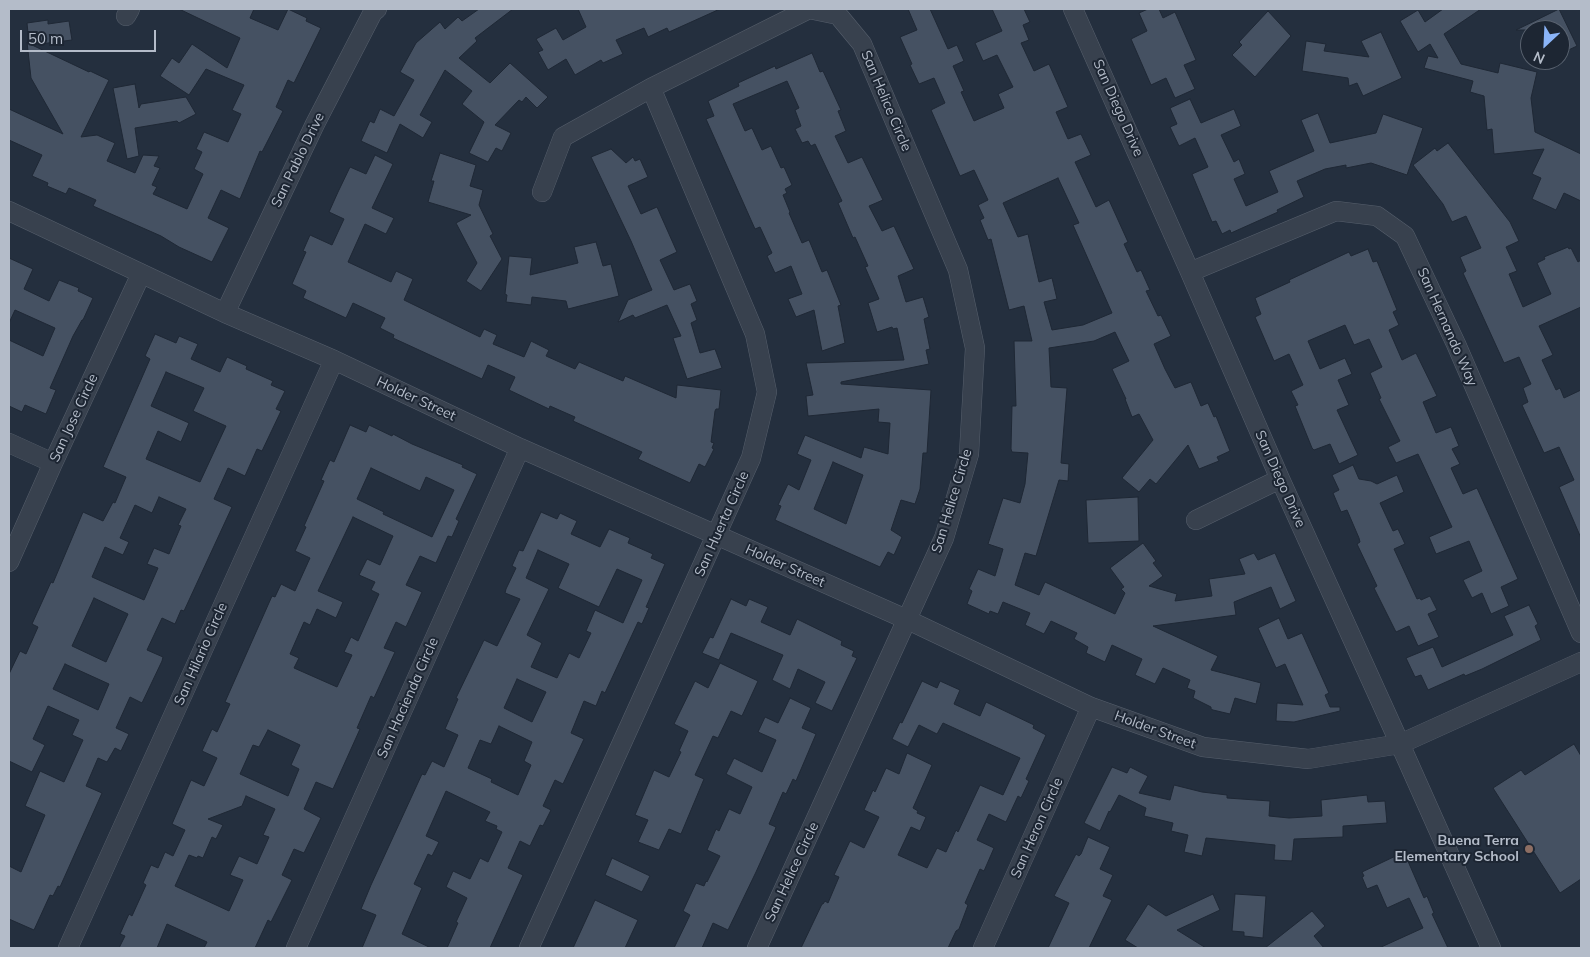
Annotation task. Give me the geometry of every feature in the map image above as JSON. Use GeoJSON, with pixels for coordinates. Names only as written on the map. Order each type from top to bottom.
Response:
{"type":"FeatureCollection","features":[{"type":"Feature","properties":{"kind":"street","name":"San Helice Circle"},"geometry":{"type":"LineString","coordinates":[[542,192],[563,137],[650,88],[809,9],[838,15],[862,44],[958,270],[975,348],[969,454],[944,538],[757,948]]}},
{"type":"Feature","properties":{"kind":"street","name":"San Diego Drive"},"geometry":{"type":"LineString","coordinates":[[1073,9],[1490,948]]}},
{"type":"Feature","properties":{"kind":"street","name":"San Pablo Drive"},"geometry":{"type":"LineString","coordinates":[[224,313],[372,10]]}},
{"type":"Feature","properties":{"kind":"street","name":"San Huerta Circle"},"geometry":{"type":"LineString","coordinates":[[529,948],[751,458],[767,392],[755,334],[650,88]]}},
{"type":"Feature","properties":{"kind":"street","name":"Holder Street"},"geometry":{"type":"LineString","coordinates":[[9,211],[224,313],[334,360],[520,448],[908,620],[1091,707],[1203,747],[1308,759],[1400,744],[1581,662]]}},
{"type":"Feature","properties":{"kind":"street","name":"San Hernando Way"},"geometry":{"type":"LineString","coordinates":[[1190,272],[1336,211],[1377,216],[1405,236],[1456,344],[1581,633]]}},
{"type":"Feature","properties":{"kind":"street","name":"San Jose Circle"},"geometry":{"type":"LineString","coordinates":[[9,562],[141,274]]}},
{"type":"Feature","properties":{"kind":"street","name":"San Hilario Circle"},"geometry":{"type":"LineString","coordinates":[[68,948],[334,360]]}},
{"type":"Feature","properties":{"kind":"street"},"geometry":{"type":"LineString","coordinates":[[9,443],[53,463]]}},
{"type":"Feature","properties":{"kind":"street","name":"San Hacienda Circle"},"geometry":{"type":"LineString","coordinates":[[296,948],[520,448]]}},
{"type":"Feature","properties":{"kind":"street"},"geometry":{"type":"LineString","coordinates":[[1196,520],[1280,478]]}},
{"type":"Feature","properties":{"kind":"street","name":"San Heron Circle"},"geometry":{"type":"LineString","coordinates":[[983,948],[1091,707]]}},
{"type":"Feature","properties":{"kind":"building"},"geometry":{"type":"Polygon","coordinates":[[[179,9],[254,9],[250,18],[278,30],[288,9],[307,18],[306,21],[321,28],[294,83],[288,80],[276,107],[283,111],[262,152],[260,151],[240,199],[221,190],[208,218],[229,228],[212,262],[179,247],[161,236],[93,206],[96,200],[69,188],[66,194],[47,186],[48,183],[32,176],[42,155],[9,140],[9,109],[63,134],[31,78],[27,23],[48,20],[48,24],[69,21],[72,40],[32,45],[109,80],[81,137],[97,135],[115,143],[107,161],[135,173],[143,155],[159,156],[154,166],[160,168],[152,185],[157,187],[153,194],[187,209],[203,174],[194,169],[202,152],[196,149],[204,132],[228,142],[241,114],[232,110],[244,85],[206,69],[189,95],[160,76],[172,58],[179,63],[192,44],[227,68],[240,38],[179,9]]]}},
{"type":"Feature","properties":{"kind":"building"},"geometry":{"type":"Polygon","coordinates":[[[479,9],[513,9],[475,38],[477,41],[459,58],[490,83],[510,63],[548,97],[537,108],[526,97],[522,102],[519,100],[495,125],[511,133],[502,151],[496,148],[488,162],[469,153],[484,122],[462,104],[472,91],[445,70],[420,115],[432,122],[423,138],[400,124],[387,153],[361,141],[370,121],[374,123],[380,109],[394,116],[414,80],[400,72],[416,43],[440,22],[445,29],[458,17],[462,21],[479,9]]]}},
{"type":"Feature","properties":{"kind":"building"},"geometry":{"type":"Polygon","coordinates":[[[578,9],[720,9],[669,32],[667,28],[648,37],[644,28],[616,40],[623,54],[603,63],[601,60],[575,75],[566,59],[548,70],[538,52],[543,50],[536,39],[556,28],[563,40],[586,27],[578,9]]]}},
{"type":"Feature","properties":{"kind":"building"},"geometry":{"type":"Polygon","coordinates":[[[908,9],[930,9],[948,49],[957,45],[964,61],[953,66],[964,91],[961,92],[974,121],[1004,108],[998,94],[1013,87],[997,55],[983,61],[975,43],[1002,31],[992,9],[1024,9],[1030,22],[1023,25],[1029,40],[1021,43],[1034,71],[1049,64],[1068,107],[1056,112],[1068,139],[1081,134],[1091,155],[1075,162],[1096,207],[1109,200],[1128,242],[1124,244],[1137,272],[1141,270],[1150,290],[1146,291],[1158,316],[1161,315],[1171,336],[1154,344],[1165,369],[1175,388],[1191,382],[1201,406],[1208,403],[1214,417],[1216,416],[1230,451],[1217,457],[1219,461],[1199,469],[1188,445],[1156,484],[1150,479],[1139,492],[1122,478],[1153,440],[1139,414],[1132,417],[1112,369],[1129,361],[1115,332],[1094,341],[1049,348],[1051,387],[1067,388],[1061,463],[1069,464],[1068,481],[1059,480],[1036,556],[1025,553],[1015,585],[1039,595],[1045,582],[1115,614],[1125,593],[1121,589],[1124,587],[1110,568],[1143,543],[1156,561],[1153,563],[1163,576],[1149,586],[1177,594],[1175,601],[1212,596],[1209,579],[1245,574],[1239,559],[1254,553],[1258,560],[1275,553],[1296,601],[1280,609],[1271,587],[1234,602],[1236,615],[1153,626],[1218,656],[1211,670],[1261,683],[1256,704],[1235,698],[1230,714],[1213,710],[1211,707],[1193,698],[1195,691],[1187,688],[1190,680],[1163,668],[1155,684],[1135,675],[1142,659],[1112,645],[1105,662],[1086,653],[1088,647],[1074,639],[1077,633],[1051,621],[1044,634],[1025,625],[1030,613],[1003,602],[998,614],[990,611],[989,614],[967,604],[972,591],[969,589],[978,569],[995,576],[1003,549],[988,544],[1003,498],[1020,503],[1025,484],[1028,453],[1012,452],[1011,449],[1012,406],[1016,406],[1014,341],[1032,341],[1024,306],[1009,310],[991,239],[988,240],[980,220],[984,218],[978,205],[988,200],[974,170],[960,176],[931,110],[945,103],[934,78],[919,84],[910,65],[912,64],[900,37],[917,30],[908,9]],[[1058,178],[1003,203],[1018,237],[1028,234],[1039,282],[1052,278],[1057,299],[1044,302],[1052,330],[1083,325],[1112,313],[1073,225],[1079,223],[1058,178]]]}},
{"type":"Feature","properties":{"kind":"building"},"geometry":{"type":"Polygon","coordinates":[[[1148,9],[1159,9],[1163,18],[1175,12],[1196,60],[1184,65],[1195,89],[1175,98],[1166,78],[1151,85],[1131,39],[1147,31],[1139,13],[1148,9]]]}},
{"type":"Feature","properties":{"kind":"building"},"geometry":{"type":"Polygon","coordinates":[[[1443,9],[1481,9],[1444,34],[1461,64],[1498,73],[1500,63],[1520,68],[1520,70],[1537,72],[1531,98],[1535,132],[1581,154],[1581,201],[1564,193],[1556,210],[1532,199],[1541,178],[1532,174],[1544,149],[1494,154],[1492,129],[1487,130],[1484,96],[1470,92],[1473,81],[1424,68],[1428,56],[1438,58],[1430,44],[1418,52],[1400,21],[1418,10],[1425,22],[1443,9]]]}},
{"type":"Feature","properties":{"kind":"building"},"geometry":{"type":"Polygon","coordinates":[[[1559,9],[1564,20],[1536,20],[1559,9]]]}},
{"type":"Feature","properties":{"kind":"building"},"geometry":{"type":"Polygon","coordinates":[[[1268,11],[1291,36],[1255,77],[1232,55],[1242,45],[1239,42],[1268,11]]]}},
{"type":"Feature","properties":{"kind":"building"},"geometry":{"type":"Polygon","coordinates":[[[1381,32],[1402,78],[1363,96],[1357,83],[1349,86],[1348,78],[1302,71],[1306,41],[1326,44],[1324,51],[1369,57],[1361,41],[1381,32]]]}},
{"type":"Feature","properties":{"kind":"building"},"geometry":{"type":"Polygon","coordinates":[[[1570,32],[1577,46],[1570,49],[1570,32]]]}},
{"type":"Feature","properties":{"kind":"building"},"geometry":{"type":"Polygon","coordinates":[[[812,53],[820,72],[823,71],[841,110],[838,111],[846,131],[835,136],[848,163],[862,157],[883,200],[869,206],[882,231],[894,226],[914,269],[898,276],[906,302],[923,297],[929,317],[924,319],[930,349],[926,350],[929,364],[841,382],[841,384],[931,390],[927,453],[923,453],[920,489],[915,504],[901,500],[891,530],[902,537],[894,555],[888,552],[880,567],[775,520],[781,506],[778,505],[788,484],[799,490],[811,460],[797,454],[805,435],[861,458],[864,447],[888,454],[890,423],[878,422],[879,409],[808,416],[806,396],[813,395],[806,363],[904,360],[897,328],[893,329],[892,327],[877,332],[868,303],[879,299],[865,267],[868,266],[855,237],[853,238],[838,203],[842,201],[815,144],[811,146],[808,141],[802,143],[795,129],[801,126],[795,110],[799,108],[787,81],[733,104],[745,131],[752,128],[762,150],[771,146],[781,168],[784,167],[792,185],[785,189],[787,193],[783,195],[789,213],[802,243],[809,240],[822,272],[827,270],[841,305],[838,306],[845,343],[822,351],[814,310],[796,317],[788,299],[802,294],[791,266],[775,273],[767,256],[772,253],[760,227],[755,229],[706,119],[714,116],[708,101],[739,86],[738,83],[775,66],[776,69],[812,53]],[[833,462],[814,509],[846,524],[863,475],[833,462]]]}},
{"type":"Feature","properties":{"kind":"building"},"geometry":{"type":"Polygon","coordinates":[[[135,84],[139,108],[141,104],[186,97],[196,114],[179,123],[177,121],[135,128],[139,156],[127,159],[113,88],[135,84]]]}},
{"type":"Feature","properties":{"kind":"building"},"geometry":{"type":"Polygon","coordinates":[[[1190,99],[1201,123],[1234,109],[1241,126],[1221,135],[1234,162],[1239,159],[1245,174],[1234,179],[1246,206],[1278,192],[1269,171],[1314,151],[1301,120],[1318,113],[1330,143],[1376,133],[1383,114],[1423,128],[1407,175],[1371,163],[1346,168],[1346,165],[1325,169],[1297,181],[1304,197],[1277,210],[1278,212],[1231,233],[1230,230],[1222,234],[1216,221],[1212,222],[1192,174],[1208,167],[1195,138],[1179,146],[1170,127],[1177,124],[1170,108],[1190,99]]]}},
{"type":"Feature","properties":{"kind":"building"},"geometry":{"type":"Polygon","coordinates":[[[1448,143],[1510,222],[1519,241],[1506,247],[1517,271],[1509,274],[1523,307],[1551,294],[1537,263],[1545,259],[1544,257],[1568,247],[1569,249],[1571,248],[1578,262],[1581,260],[1581,307],[1539,326],[1553,355],[1542,360],[1556,390],[1560,388],[1564,398],[1581,390],[1581,538],[1559,487],[1574,480],[1559,447],[1544,453],[1522,405],[1528,402],[1523,388],[1531,384],[1519,357],[1504,363],[1463,273],[1466,271],[1460,257],[1481,248],[1466,216],[1452,222],[1443,204],[1413,165],[1435,148],[1437,151],[1448,143]]]}},
{"type":"Feature","properties":{"kind":"building"},"geometry":{"type":"Polygon","coordinates":[[[611,149],[626,163],[633,157],[635,161],[640,159],[648,177],[628,186],[641,214],[657,207],[677,252],[660,260],[674,290],[690,284],[697,301],[691,304],[697,320],[691,323],[700,353],[715,349],[722,368],[687,379],[673,338],[681,336],[667,305],[635,318],[633,315],[618,322],[628,300],[652,290],[591,157],[611,149]]]}},
{"type":"Feature","properties":{"kind":"building"},"geometry":{"type":"Polygon","coordinates":[[[440,153],[476,165],[470,186],[483,190],[479,205],[493,234],[490,236],[502,259],[481,291],[466,281],[477,263],[456,223],[471,215],[428,202],[434,181],[431,181],[440,153]]]}},
{"type":"Feature","properties":{"kind":"building"},"geometry":{"type":"Polygon","coordinates":[[[375,155],[393,164],[372,208],[394,218],[386,234],[365,224],[348,262],[391,282],[396,271],[413,279],[404,300],[480,337],[484,329],[497,335],[493,344],[524,357],[531,341],[549,350],[546,356],[575,369],[579,362],[623,381],[625,376],[676,398],[677,385],[721,390],[719,409],[715,411],[711,442],[714,443],[712,448],[714,449],[705,467],[699,464],[690,483],[638,459],[642,452],[573,421],[575,417],[550,406],[549,409],[509,390],[515,377],[488,365],[482,379],[393,338],[394,335],[380,328],[385,318],[353,303],[346,318],[303,298],[306,291],[292,284],[306,252],[303,251],[310,235],[332,245],[344,219],[329,212],[338,192],[350,167],[366,174],[375,155]]]}},
{"type":"Feature","properties":{"kind":"building"},"geometry":{"type":"Polygon","coordinates":[[[596,242],[603,266],[611,264],[619,296],[568,309],[566,301],[532,297],[531,305],[506,302],[507,295],[505,294],[509,256],[532,258],[530,275],[578,263],[574,247],[596,242]]]}},
{"type":"Feature","properties":{"kind":"building"},"geometry":{"type":"Polygon","coordinates":[[[1368,249],[1373,262],[1377,261],[1397,310],[1393,312],[1399,325],[1389,330],[1402,360],[1416,353],[1437,396],[1423,402],[1436,433],[1451,427],[1459,446],[1452,449],[1460,464],[1451,468],[1463,494],[1477,488],[1518,579],[1501,587],[1509,606],[1491,614],[1482,593],[1472,598],[1463,580],[1482,571],[1469,541],[1436,554],[1429,537],[1452,527],[1418,454],[1396,463],[1388,447],[1400,441],[1379,399],[1381,398],[1370,373],[1382,367],[1369,339],[1354,345],[1345,325],[1308,341],[1320,369],[1345,358],[1352,374],[1338,380],[1349,405],[1337,410],[1358,455],[1339,464],[1330,444],[1314,450],[1312,448],[1295,406],[1298,405],[1291,391],[1303,385],[1289,354],[1274,361],[1255,317],[1261,314],[1255,298],[1349,252],[1351,256],[1368,249]]]}},
{"type":"Feature","properties":{"kind":"building"},"geometry":{"type":"Polygon","coordinates":[[[9,258],[33,269],[24,289],[49,301],[59,280],[79,288],[78,291],[93,298],[73,336],[50,388],[56,390],[46,414],[25,405],[22,412],[9,406],[9,340],[43,356],[55,328],[15,310],[9,323],[9,258]]]}},
{"type":"Feature","properties":{"kind":"building"},"geometry":{"type":"Polygon","coordinates":[[[155,334],[176,343],[179,336],[198,344],[191,359],[220,372],[227,357],[247,366],[246,369],[273,381],[271,385],[285,391],[276,409],[281,411],[262,451],[257,449],[245,476],[228,468],[214,499],[232,507],[184,611],[181,610],[175,624],[162,618],[147,650],[163,657],[162,661],[142,703],[130,697],[116,728],[129,734],[121,751],[115,748],[107,762],[98,758],[86,786],[102,793],[60,887],[58,886],[53,896],[50,895],[34,930],[9,919],[9,866],[21,872],[45,815],[25,806],[40,771],[64,782],[83,740],[72,735],[79,720],[48,706],[33,739],[45,745],[32,772],[9,761],[9,674],[20,651],[26,654],[38,627],[32,624],[51,582],[53,583],[83,512],[103,521],[113,502],[115,503],[126,477],[103,467],[150,359],[145,356],[155,334]],[[166,372],[151,406],[189,423],[181,442],[158,431],[146,459],[200,482],[226,426],[193,411],[204,388],[166,372]],[[159,497],[152,513],[135,505],[120,538],[129,542],[123,555],[105,547],[92,577],[144,600],[158,568],[147,564],[154,548],[169,554],[181,526],[178,525],[186,509],[159,497]],[[94,598],[72,646],[106,662],[128,614],[94,598]],[[65,664],[53,689],[98,710],[109,684],[65,664]]]}},
{"type":"Feature","properties":{"kind":"building"},"geometry":{"type":"Polygon","coordinates":[[[350,425],[366,432],[369,425],[463,465],[462,467],[477,474],[456,519],[459,521],[452,537],[448,536],[436,563],[420,556],[406,585],[422,592],[406,627],[396,622],[384,648],[395,652],[374,698],[371,696],[357,728],[360,729],[333,789],[316,782],[304,809],[321,818],[304,853],[294,849],[282,875],[292,880],[271,922],[268,920],[255,948],[204,948],[207,942],[167,924],[157,948],[119,948],[125,936],[120,934],[129,914],[132,916],[146,885],[143,883],[151,865],[158,868],[165,852],[173,856],[185,830],[172,824],[191,780],[204,786],[217,758],[202,751],[212,729],[217,732],[230,704],[225,702],[272,596],[275,597],[281,584],[295,591],[310,558],[295,551],[324,481],[321,480],[330,460],[334,462],[350,425]],[[371,468],[357,499],[384,512],[383,514],[432,537],[454,490],[426,477],[420,491],[371,468]],[[353,517],[318,591],[343,602],[336,618],[317,609],[310,625],[304,622],[290,654],[299,658],[294,668],[337,687],[352,655],[344,652],[351,637],[358,641],[379,594],[371,590],[375,582],[359,575],[367,559],[380,565],[393,536],[353,517]],[[268,730],[259,747],[253,745],[240,774],[288,796],[299,769],[291,765],[300,745],[268,730]],[[246,796],[242,806],[208,819],[223,825],[216,839],[212,837],[203,858],[189,855],[175,886],[229,911],[243,880],[230,875],[239,856],[257,864],[269,837],[263,835],[275,809],[246,796]]]}},
{"type":"Feature","properties":{"kind":"building"},"geometry":{"type":"Polygon","coordinates":[[[1353,465],[1359,479],[1377,484],[1397,475],[1404,492],[1380,503],[1393,531],[1398,529],[1405,544],[1394,549],[1417,599],[1420,598],[1421,600],[1430,596],[1437,610],[1428,614],[1439,637],[1418,646],[1409,626],[1396,632],[1374,588],[1377,586],[1357,544],[1360,542],[1359,538],[1347,510],[1341,512],[1333,493],[1339,490],[1332,475],[1353,465]]]}},
{"type":"Feature","properties":{"kind":"building"},"geometry":{"type":"Polygon","coordinates":[[[1138,497],[1139,541],[1088,543],[1086,500],[1138,497]]]}},
{"type":"Feature","properties":{"kind":"building"},"geometry":{"type":"Polygon","coordinates":[[[541,512],[557,519],[560,513],[577,521],[571,534],[600,547],[609,529],[630,538],[628,543],[653,554],[651,558],[665,564],[646,607],[649,608],[642,624],[638,622],[605,693],[602,691],[596,706],[584,701],[571,733],[584,739],[563,784],[555,780],[543,806],[551,810],[543,826],[540,825],[530,846],[520,841],[508,868],[523,875],[490,948],[447,948],[467,898],[446,887],[453,871],[470,879],[480,858],[488,862],[502,832],[496,829],[497,826],[485,821],[490,812],[446,791],[426,836],[439,842],[432,856],[428,854],[414,884],[422,888],[402,934],[431,948],[362,948],[376,915],[361,909],[422,774],[425,775],[432,761],[444,767],[458,735],[445,729],[458,699],[456,698],[484,640],[497,646],[520,599],[505,593],[516,568],[512,566],[519,550],[523,551],[541,512]],[[538,550],[526,578],[549,589],[527,635],[542,643],[531,667],[557,678],[569,653],[579,658],[591,633],[586,631],[595,610],[623,623],[642,580],[617,569],[599,607],[558,588],[569,564],[538,550]],[[517,679],[504,708],[532,722],[546,692],[517,679]],[[499,726],[491,744],[480,740],[468,768],[492,779],[491,782],[518,795],[531,765],[524,761],[532,742],[499,726]]]}},
{"type":"Feature","properties":{"kind":"building"},"geometry":{"type":"Polygon","coordinates":[[[731,599],[746,606],[749,599],[768,607],[761,622],[790,635],[797,619],[842,641],[841,645],[854,651],[852,656],[857,658],[832,711],[815,703],[825,682],[798,669],[790,689],[772,680],[783,655],[731,633],[719,660],[702,653],[710,637],[713,638],[731,599]]]}},
{"type":"Feature","properties":{"kind":"building"},"geometry":{"type":"Polygon","coordinates":[[[1529,605],[1538,624],[1535,626],[1541,640],[1482,669],[1465,676],[1464,674],[1428,690],[1421,675],[1415,677],[1406,658],[1433,647],[1442,667],[1513,635],[1504,616],[1529,605]]]}},
{"type":"Feature","properties":{"kind":"building"},"geometry":{"type":"Polygon","coordinates":[[[1279,618],[1288,639],[1302,633],[1329,693],[1325,695],[1330,707],[1340,707],[1340,711],[1294,722],[1276,721],[1277,703],[1303,705],[1285,664],[1276,668],[1258,628],[1279,618]]]}},
{"type":"Feature","properties":{"kind":"building"},"geometry":{"type":"Polygon","coordinates":[[[720,663],[758,681],[742,716],[731,711],[718,738],[713,736],[695,775],[704,779],[681,834],[669,829],[659,850],[638,842],[648,820],[635,815],[654,770],[669,777],[681,752],[679,751],[688,731],[674,724],[695,681],[708,688],[720,663]]]}},
{"type":"Feature","properties":{"kind":"building"},"geometry":{"type":"Polygon","coordinates":[[[922,681],[937,688],[940,681],[960,690],[954,704],[980,716],[986,702],[1034,725],[1033,728],[1046,735],[1026,779],[1029,781],[1021,798],[1018,796],[1006,822],[989,814],[977,840],[994,848],[984,871],[980,869],[965,903],[968,905],[959,929],[956,931],[948,948],[801,948],[822,904],[825,901],[828,903],[839,877],[834,875],[850,841],[864,848],[879,817],[864,810],[886,768],[899,774],[907,753],[932,765],[913,808],[918,811],[917,813],[926,817],[920,831],[911,827],[898,855],[927,868],[937,848],[946,852],[956,830],[958,832],[980,785],[1003,795],[1020,758],[943,723],[937,734],[919,725],[908,747],[892,739],[900,722],[902,723],[922,681]]]}},
{"type":"Feature","properties":{"kind":"building"},"geometry":{"type":"Polygon","coordinates":[[[790,698],[811,708],[802,728],[816,734],[796,781],[793,779],[786,794],[783,792],[769,824],[776,827],[756,872],[728,930],[713,923],[702,948],[674,948],[690,915],[683,911],[696,883],[704,886],[720,856],[707,850],[716,829],[719,831],[729,809],[740,814],[752,787],[726,774],[734,758],[762,772],[776,740],[758,732],[765,717],[778,723],[790,698]]]}},
{"type":"Feature","properties":{"kind":"building"},"geometry":{"type":"Polygon","coordinates":[[[1574,744],[1581,756],[1581,879],[1560,893],[1493,788],[1521,770],[1525,775],[1574,744]]]}},
{"type":"Feature","properties":{"kind":"building"},"geometry":{"type":"Polygon","coordinates":[[[1112,767],[1127,773],[1130,767],[1148,776],[1139,793],[1170,800],[1174,785],[1202,792],[1227,795],[1227,798],[1270,801],[1269,816],[1289,818],[1322,816],[1321,800],[1367,795],[1368,802],[1385,801],[1387,823],[1343,826],[1343,837],[1294,839],[1292,861],[1274,860],[1275,845],[1206,838],[1202,856],[1184,852],[1188,835],[1171,831],[1173,823],[1144,816],[1146,808],[1119,795],[1100,831],[1084,823],[1112,767]]]}},
{"type":"Feature","properties":{"kind":"building"},"geometry":{"type":"Polygon","coordinates":[[[1088,837],[1110,847],[1100,869],[1113,875],[1103,896],[1112,900],[1089,948],[1048,948],[1069,903],[1054,896],[1076,854],[1079,856],[1081,854],[1088,837]]]}},
{"type":"Feature","properties":{"kind":"building"},"geometry":{"type":"Polygon","coordinates":[[[1404,852],[1424,898],[1427,896],[1434,913],[1432,914],[1448,948],[1379,948],[1423,928],[1409,898],[1387,908],[1377,885],[1367,889],[1362,877],[1364,876],[1362,872],[1404,852]]]}},
{"type":"Feature","properties":{"kind":"building"},"geometry":{"type":"Polygon","coordinates":[[[612,858],[650,876],[642,892],[605,875],[612,858]]]}},
{"type":"Feature","properties":{"kind":"building"},"geometry":{"type":"Polygon","coordinates":[[[1213,894],[1220,910],[1177,930],[1206,948],[1138,948],[1125,940],[1148,904],[1166,916],[1213,894]]]}},
{"type":"Feature","properties":{"kind":"building"},"geometry":{"type":"Polygon","coordinates":[[[1235,894],[1266,896],[1263,938],[1244,936],[1244,932],[1232,931],[1235,894]]]}},
{"type":"Feature","properties":{"kind":"building"},"geometry":{"type":"Polygon","coordinates":[[[595,900],[638,920],[625,948],[573,948],[595,900]]]}},
{"type":"Feature","properties":{"kind":"building"},"geometry":{"type":"Polygon","coordinates":[[[1312,911],[1325,926],[1314,936],[1324,948],[1265,948],[1312,911]]]}},
{"type":"Feature","properties":{"kind":"place","name":"Buena Terra Elementary School"},"geometry":{"type":"Point","coordinates":[1529,849]}}]}
